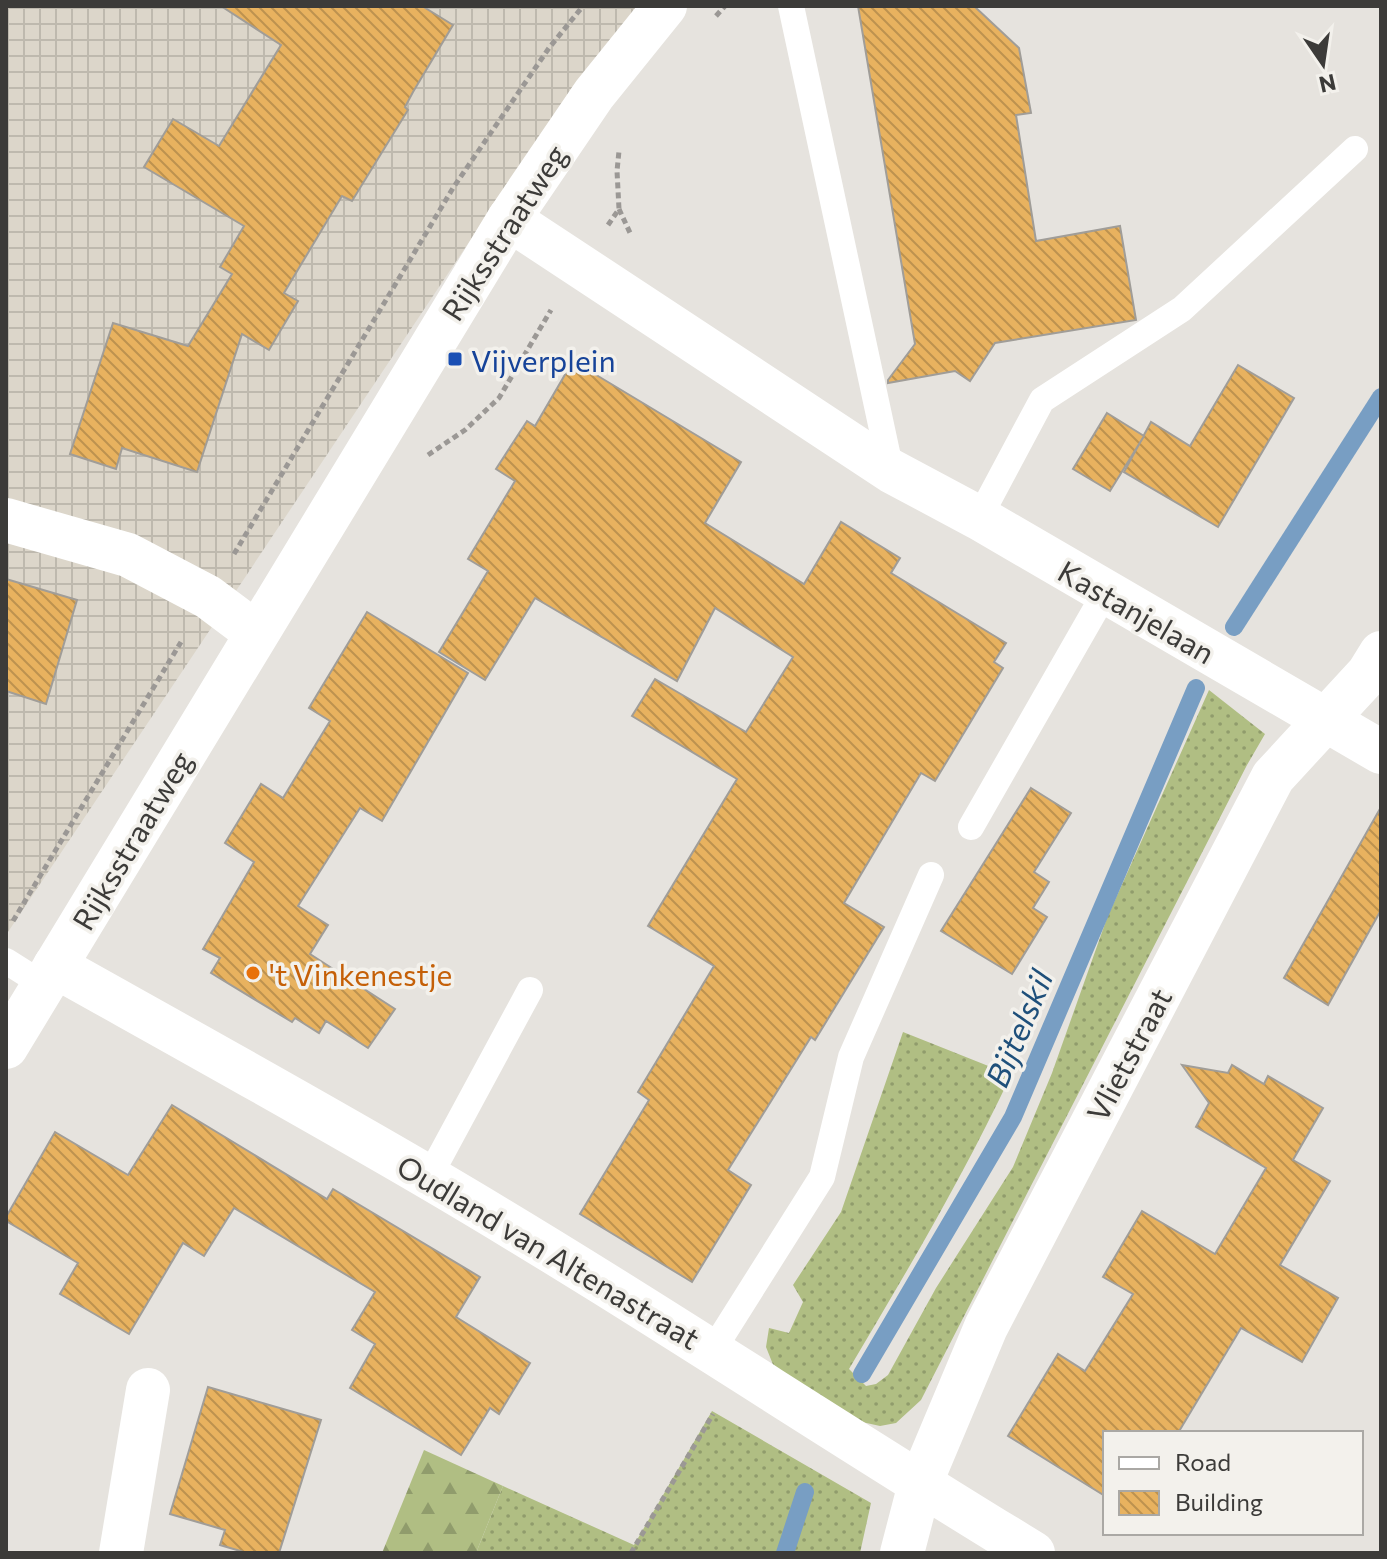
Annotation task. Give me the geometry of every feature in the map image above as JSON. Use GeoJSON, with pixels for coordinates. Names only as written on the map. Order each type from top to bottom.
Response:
{"type":"FeatureCollection","features":[{"type":"Feature","properties":{"kind":"street","name":"Rijksstraatweg"},"geometry":{"type":"LineString","coordinates":[[6,1047],[509,219],[594,94],[665,6]]}},
{"type":"Feature","properties":{"kind":"street"},"geometry":{"type":"LineString","coordinates":[[509,219],[891,471]]}},
{"type":"Feature","properties":{"kind":"street","name":"Kastanjelaan"},"geometry":{"type":"LineString","coordinates":[[891,471],[979,518],[1381,752]]}},
{"type":"Feature","properties":{"kind":"street"},"geometry":{"type":"LineString","coordinates":[[6,520],[128,555],[208,597],[256,633]]}},
{"type":"Feature","properties":{"kind":"street","name":"Vlietstraat"},"geometry":{"type":"LineString","coordinates":[[902,1553],[920,1484],[986,1327],[1273,777],[1368,674],[1381,653]]}},
{"type":"Feature","properties":{"kind":"street","name":"Oudland van Altenastraat"},"geometry":{"type":"LineString","coordinates":[[50,976],[429,1177],[727,1359],[1033,1553]]}},
{"type":"Feature","properties":{"kind":"street"},"geometry":{"type":"LineString","coordinates":[[121,1553],[148,1390]]}},
{"type":"Feature","properties":{"kind":"lane"},"geometry":{"type":"LineString","coordinates":[[791,6],[891,471]]}},
{"type":"Feature","properties":{"kind":"lane"},"geometry":{"type":"LineString","coordinates":[[979,518],[1042,400],[1182,309],[1355,149]]}},
{"type":"Feature","properties":{"kind":"lane"},"geometry":{"type":"LineString","coordinates":[[971,827],[1105,593]]}},
{"type":"Feature","properties":{"kind":"lane"},"geometry":{"type":"LineString","coordinates":[[727,1359],[822,1177],[851,1057],[931,875]]}},
{"type":"Feature","properties":{"kind":"lane"},"geometry":{"type":"LineString","coordinates":[[6,961],[50,976]]}},
{"type":"Feature","properties":{"kind":"lane"},"geometry":{"type":"LineString","coordinates":[[429,1177],[530,990]]}},
{"type":"Feature","properties":{"kind":"path","name":"Rijksstraatweg"},"geometry":{"type":"LineString","coordinates":[[6,933],[453,188],[549,48],[583,6]]}},
{"type":"Feature","properties":{"kind":"path"},"geometry":{"type":"LineString","coordinates":[[631,1553],[727,1359]]}},
{"type":"Feature","properties":{"kind":"shaded area"},"geometry":{"type":"Polygon","coordinates":[[[6,6],[647,6],[574,85],[6,935],[6,6]]]}},
{"type":"Feature","properties":{"kind":"green space"},"geometry":{"type":"Polygon","coordinates":[[[1209,690],[1265,734],[921,1400],[896,1423],[880,1426],[853,1420],[776,1372],[766,1347],[769,1328],[789,1333],[803,1302],[793,1285],[841,1212],[903,1032],[1011,1075],[954,1188],[849,1369],[866,1386],[876,1384],[888,1375],[936,1288],[1013,1167],[1052,1073],[1107,918],[1209,690]]]}},
{"type":"Feature","properties":{"kind":"green space"},"geometry":{"type":"Polygon","coordinates":[[[712,1411],[871,1503],[860,1553],[476,1553],[503,1486],[634,1545],[712,1411]]]}},
{"type":"Feature","properties":{"kind":"green space"},"geometry":{"type":"Polygon","coordinates":[[[424,1450],[503,1486],[476,1553],[382,1553],[424,1450]]]}},
{"type":"Feature","properties":{"kind":"building"},"geometry":{"type":"Polygon","coordinates":[[[221,6],[422,6],[453,25],[405,107],[408,110],[352,201],[342,196],[284,293],[298,301],[269,350],[242,334],[197,472],[122,448],[116,469],[70,454],[113,323],[188,346],[232,274],[220,267],[244,226],[144,167],[173,119],[219,146],[281,45],[221,6]]]}},
{"type":"Feature","properties":{"kind":"building"},"geometry":{"type":"Polygon","coordinates":[[[858,6],[974,6],[1019,48],[1031,113],[1016,115],[1036,241],[1120,226],[1136,320],[995,343],[970,381],[955,371],[888,383],[915,344],[858,6]]]}},
{"type":"Feature","properties":{"kind":"building"},"geometry":{"type":"Polygon","coordinates":[[[573,361],[741,462],[705,523],[804,584],[841,522],[900,558],[891,573],[1006,643],[994,662],[1003,668],[935,781],[921,773],[844,903],[884,927],[815,1040],[811,1037],[728,1170],[751,1185],[692,1282],[580,1214],[649,1100],[638,1092],[714,966],[648,926],[737,779],[632,716],[655,679],[746,732],[793,657],[715,608],[677,681],[535,598],[485,680],[439,652],[488,571],[468,559],[515,481],[496,469],[527,421],[535,426],[573,361]]]}},
{"type":"Feature","properties":{"kind":"building"},"geometry":{"type":"Polygon","coordinates":[[[1238,365],[1294,398],[1218,527],[1124,472],[1151,422],[1190,446],[1238,365]]]}},
{"type":"Feature","properties":{"kind":"building"},"geometry":{"type":"Polygon","coordinates":[[[1107,413],[1144,436],[1110,491],[1073,469],[1107,413]]]}},
{"type":"Feature","properties":{"kind":"building"},"geometry":{"type":"Polygon","coordinates":[[[6,579],[77,600],[46,704],[6,691],[6,579]]]}},
{"type":"Feature","properties":{"kind":"building"},"geometry":{"type":"Polygon","coordinates":[[[367,612],[468,673],[382,821],[360,808],[298,906],[328,925],[310,954],[395,1009],[368,1048],[326,1021],[319,1033],[295,1018],[292,1022],[211,973],[220,958],[203,949],[254,862],[225,843],[261,784],[283,798],[330,721],[309,708],[367,612]]]}},
{"type":"Feature","properties":{"kind":"building"},"geometry":{"type":"Polygon","coordinates":[[[1031,788],[1071,813],[1034,872],[1049,882],[1033,908],[1047,917],[1012,974],[941,931],[1031,788]]]}},
{"type":"Feature","properties":{"kind":"building"},"geometry":{"type":"Polygon","coordinates":[[[1381,807],[1381,910],[1328,1005],[1284,978],[1381,807]]]}},
{"type":"Feature","properties":{"kind":"building"},"geometry":{"type":"Polygon","coordinates":[[[1182,1065],[1228,1073],[1232,1065],[1264,1084],[1268,1076],[1323,1108],[1293,1160],[1330,1181],[1280,1265],[1338,1298],[1302,1362],[1241,1328],[1179,1431],[1103,1431],[1103,1495],[1008,1436],[1058,1354],[1085,1371],[1133,1294],[1103,1277],[1142,1211],[1215,1254],[1266,1168],[1196,1127],[1209,1103],[1182,1065]]]}},
{"type":"Feature","properties":{"kind":"building"},"geometry":{"type":"Polygon","coordinates":[[[172,1105],[327,1199],[333,1189],[480,1277],[456,1317],[530,1363],[499,1414],[490,1408],[461,1455],[350,1388],[375,1344],[352,1330],[375,1292],[234,1208],[204,1256],[183,1243],[129,1334],[60,1294],[78,1263],[6,1221],[55,1132],[128,1175],[172,1105]]]}},
{"type":"Feature","properties":{"kind":"building"},"geometry":{"type":"Polygon","coordinates":[[[208,1387],[321,1420],[279,1553],[247,1553],[220,1545],[225,1530],[170,1514],[208,1387]]]}},
{"type":"Feature","properties":{"kind":"waterway","name":"Bijtelskil"},"geometry":{"type":"LineString","coordinates":[[1234,627],[1381,397]]}},
{"type":"Feature","properties":{"kind":"waterway","name":"Bijtelskil"},"geometry":{"type":"LineString","coordinates":[[862,1374],[1013,1117],[1196,688]]}},
{"type":"Feature","properties":{"kind":"waterway","name":"Bijtelskil"},"geometry":{"type":"LineString","coordinates":[[785,1553],[805,1492]]}},
{"type":"Feature","properties":{"kind":"place","name":"Vijverplein"},"geometry":{"type":"Point","coordinates":[455,359]}},
{"type":"Feature","properties":{"kind":"place","name":"'t Vinkenestje"},"geometry":{"type":"Point","coordinates":[253,973]}}]}
